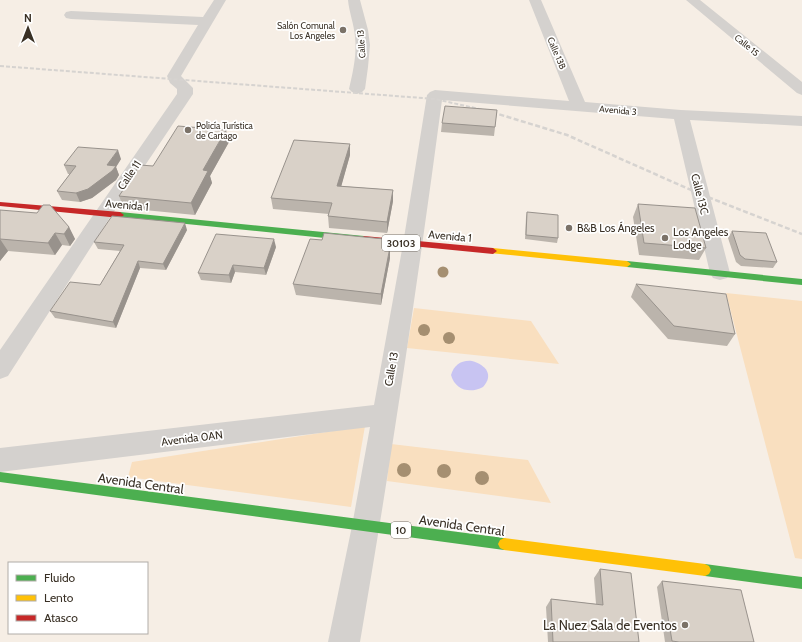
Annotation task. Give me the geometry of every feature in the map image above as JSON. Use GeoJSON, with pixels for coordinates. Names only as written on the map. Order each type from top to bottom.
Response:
{"type":"FeatureCollection","features":[{"type":"Feature","properties":{"kind":"main road","name":"Avenida 1"},"geometry":{"type":"LineString","coordinates":[[0,204],[802,282]]}},
{"type":"Feature","properties":{"kind":"main road","name":"Avenida Central"},"geometry":{"type":"LineString","coordinates":[[0,477],[802,583]]}},
{"type":"Feature","properties":{"kind":"street","name":"Calle 11"},"geometry":{"type":"LineString","coordinates":[[0,369],[102,215],[185,94],[184,88],[175,80],[174,76],[220,0]]}},
{"type":"Feature","properties":{"kind":"street","name":"Calle 13"},"geometry":{"type":"LineString","coordinates":[[354,0],[361,31],[362,48],[362,63],[357,89]]}},
{"type":"Feature","properties":{"kind":"street","name":"Calle 13B"},"geometry":{"type":"LineString","coordinates":[[535,0],[579,107]]}},
{"type":"Feature","properties":{"kind":"street","name":"Calle 15"},"geometry":{"type":"LineString","coordinates":[[692,0],[795,79],[802,90]]}},
{"type":"Feature","properties":{"kind":"street"},"geometry":{"type":"LineString","coordinates":[[71,15],[206,21]]}},
{"type":"Feature","properties":{"kind":"street","name":"Calle 13"},"geometry":{"type":"LineString","coordinates":[[344,642],[366,526],[383,416],[413,244],[435,95]]}},
{"type":"Feature","properties":{"kind":"street","name":"Avenida 3"},"geometry":{"type":"LineString","coordinates":[[435,95],[681,115],[802,121]]}},
{"type":"Feature","properties":{"kind":"street","name":"Calle 13C"},"geometry":{"type":"LineString","coordinates":[[681,115],[720,273]]}},
{"type":"Feature","properties":{"kind":"street","name":"Avenida 0AN"},"geometry":{"type":"LineString","coordinates":[[0,460],[383,416]]}},
{"type":"Feature","properties":{"kind":"shaded area"},"geometry":{"type":"Polygon","coordinates":[[[726,293],[802,301],[802,559],[795,558],[726,293]]]}},
{"type":"Feature","properties":{"kind":"shaded area"},"geometry":{"type":"Polygon","coordinates":[[[414,308],[531,321],[559,364],[407,348],[414,308]]]}},
{"type":"Feature","properties":{"kind":"shaded area"},"geometry":{"type":"Polygon","coordinates":[[[472,361],[485,368],[488,378],[483,387],[468,390],[459,387],[451,375],[454,368],[461,362],[472,361]]]}},
{"type":"Feature","properties":{"kind":"shaded area"},"geometry":{"type":"Polygon","coordinates":[[[365,426],[351,507],[128,477],[132,462],[365,426]]]}},
{"type":"Feature","properties":{"kind":"shaded area"},"geometry":{"type":"Polygon","coordinates":[[[391,444],[528,460],[551,503],[387,481],[391,444]]]}},
{"type":"Feature","properties":{"kind":"building"},"geometry":{"type":"Polygon","coordinates":[[[445,106],[497,110],[495,127],[442,123],[445,106]]]}},
{"type":"Feature","properties":{"kind":"building"},"geometry":{"type":"Polygon","coordinates":[[[178,126],[226,130],[203,170],[208,171],[191,203],[119,196],[140,165],[153,166],[178,126]]]}},
{"type":"Feature","properties":{"kind":"building"},"geometry":{"type":"Polygon","coordinates":[[[294,140],[350,144],[337,186],[393,190],[387,222],[328,216],[332,203],[271,198],[294,140]]]}},
{"type":"Feature","properties":{"kind":"building"},"geometry":{"type":"Polygon","coordinates":[[[78,147],[118,150],[107,165],[116,166],[112,171],[88,189],[76,193],[57,191],[76,166],[64,165],[78,147]]]}},
{"type":"Feature","properties":{"kind":"building"},"geometry":{"type":"Polygon","coordinates":[[[638,204],[695,208],[706,248],[644,243],[638,204]]]}},
{"type":"Feature","properties":{"kind":"building"},"geometry":{"type":"Polygon","coordinates":[[[43,205],[50,205],[69,227],[64,234],[55,233],[48,243],[0,239],[0,210],[37,213],[43,205]]]}},
{"type":"Feature","properties":{"kind":"building"},"geometry":{"type":"Polygon","coordinates":[[[527,212],[558,215],[558,238],[526,235],[527,212]]]}},
{"type":"Feature","properties":{"kind":"building"},"geometry":{"type":"Polygon","coordinates":[[[112,216],[185,223],[163,264],[138,261],[113,322],[50,311],[70,282],[100,285],[124,245],[94,242],[112,216]]]}},
{"type":"Feature","properties":{"kind":"building"},"geometry":{"type":"Polygon","coordinates":[[[732,231],[766,233],[777,262],[745,259],[740,255],[732,231]]]}},
{"type":"Feature","properties":{"kind":"building"},"geometry":{"type":"Polygon","coordinates":[[[324,233],[384,239],[383,246],[390,247],[381,294],[293,284],[310,239],[322,240],[324,233]]]}},
{"type":"Feature","properties":{"kind":"building"},"geometry":{"type":"Polygon","coordinates":[[[216,234],[274,239],[264,268],[233,265],[229,275],[198,273],[216,234]]]}},
{"type":"Feature","properties":{"kind":"building"},"geometry":{"type":"Polygon","coordinates":[[[636,284],[726,294],[735,334],[674,326],[636,284]]]}},
{"type":"Feature","properties":{"kind":"building"},"geometry":{"type":"Polygon","coordinates":[[[600,569],[631,573],[639,642],[553,642],[551,599],[603,605],[600,569]]]}},
{"type":"Feature","properties":{"kind":"building"},"geometry":{"type":"Polygon","coordinates":[[[662,581],[741,590],[754,642],[672,641],[662,581]]]}},
{"type":"Feature","properties":{"kind":"railway"},"geometry":{"type":"LineString","coordinates":[[0,66],[435,99],[488,111]]}},
{"type":"Feature","properties":{"kind":"railway"},"geometry":{"type":"LineString","coordinates":[[485,110],[567,135],[700,194],[802,234]]}},
{"type":"Feature","properties":{"kind":"traffic: fast"},"geometry":{"type":"LineString","coordinates":[[120,215],[364,239]]}},
{"type":"Feature","properties":{"kind":"traffic: fast"},"geometry":{"type":"LineString","coordinates":[[627,264],[802,282]]}},
{"type":"Feature","properties":{"kind":"traffic: fast"},"geometry":{"type":"LineString","coordinates":[[0,477],[504,544]]}},
{"type":"Feature","properties":{"kind":"traffic: fast"},"geometry":{"type":"LineString","coordinates":[[705,570],[802,583]]}},
{"type":"Feature","properties":{"kind":"traffic: slow"},"geometry":{"type":"LineString","coordinates":[[493,251],[627,264]]}},
{"type":"Feature","properties":{"kind":"traffic: slow"},"geometry":{"type":"LineString","coordinates":[[504,544],[705,570]]}},
{"type":"Feature","properties":{"kind":"traffic: jam"},"geometry":{"type":"LineString","coordinates":[[0,204],[120,215]]}},
{"type":"Feature","properties":{"kind":"traffic: jam"},"geometry":{"type":"LineString","coordinates":[[364,239],[493,251]]}},
{"type":"Feature","properties":{"kind":"place","name":"Salón Comunal Los Angeles"},"geometry":{"type":"Point","coordinates":[343,30]}},
{"type":"Feature","properties":{"kind":"place","name":"Policía Turística de Cartago"},"geometry":{"type":"Point","coordinates":[188,130]}},
{"type":"Feature","properties":{"kind":"place","name":"B&B Los Ángeles"},"geometry":{"type":"Point","coordinates":[569,228]}},
{"type":"Feature","properties":{"kind":"place","name":"Los Angeles Lodge"},"geometry":{"type":"Point","coordinates":[665,238]}},
{"type":"Feature","properties":{"kind":"place","name":"La Nuez Sala de Eventos"},"geometry":{"type":"Point","coordinates":[685,625]}}]}
